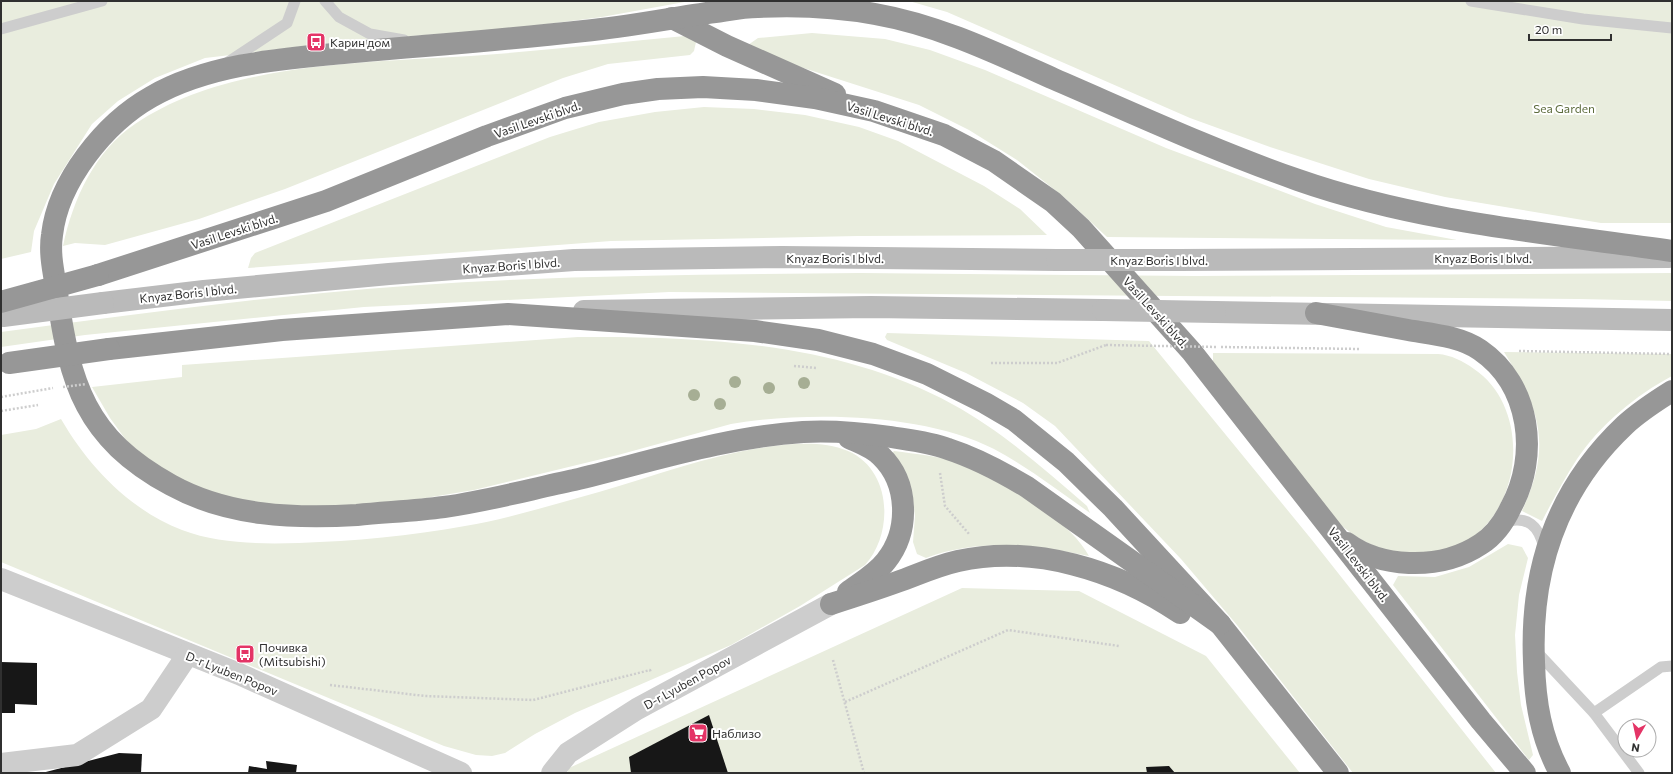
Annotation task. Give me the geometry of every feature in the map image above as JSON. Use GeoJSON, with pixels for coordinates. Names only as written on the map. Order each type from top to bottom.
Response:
{"type":"FeatureCollection","features":[{"type":"Feature","properties":{"kind":"highway"},"geometry":{"type":"LineString","coordinates":[[1220,624],[1027,487],[1001,471],[939,445],[877,435],[835,432],[804,432],[739,440],[506,495],[446,507],[380,513],[308,516],[274,515],[220,504],[171,485],[132,459],[115,445],[101,430],[85,405],[70,368],[64,344],[50,243],[56,211],[69,183],[103,134],[126,114],[153,95],[215,70],[315,56],[594,30],[753,7],[794,7],[848,10],[920,23],[966,40],[1214,148],[1303,182],[1405,211],[1485,225],[1672,251]]}},
{"type":"Feature","properties":{"kind":"highway"},"geometry":{"type":"LineString","coordinates":[[672,18],[727,46],[874,111]]}},
{"type":"Feature","properties":{"kind":"highway","name":"Vasil Levski blvd."},"geometry":{"type":"LineString","coordinates":[[2,311],[98,275],[326,202],[487,136],[565,108],[623,94],[658,89],[703,87],[756,90],[815,98],[874,111],[944,135],[994,161],[1053,202],[1081,228],[1192,352],[1481,721],[1525,773]]}},
{"type":"Feature","properties":{"kind":"highway"},"geometry":{"type":"LineString","coordinates":[[1316,313],[1449,338],[1480,350],[1494,363],[1519,398],[1525,417],[1527,435],[1527,457],[1524,478],[1518,495],[1504,522],[1482,544],[1468,551],[1438,561],[1422,563],[1400,562],[1366,555],[1336,535]]}},
{"type":"Feature","properties":{"kind":"highway"},"geometry":{"type":"LineString","coordinates":[[4,365],[110,349],[282,330],[508,314],[755,331],[788,335],[846,346],[927,374],[985,402],[1014,420],[1066,462],[1113,508],[1220,624],[1338,773]]}},
{"type":"Feature","properties":{"kind":"highway"},"geometry":{"type":"LineString","coordinates":[[1560,773],[1544,738],[1537,709],[1533,647],[1533,616],[1546,553],[1555,525],[1567,499],[1605,445],[1626,424],[1672,391]]}},
{"type":"Feature","properties":{"kind":"highway"},"geometry":{"type":"LineString","coordinates":[[831,604],[876,572],[886,562],[895,547],[902,530],[903,515],[899,485],[889,465],[872,448],[835,432]]}},
{"type":"Feature","properties":{"kind":"highway"},"geometry":{"type":"LineString","coordinates":[[831,604],[898,582],[932,568],[988,556],[1043,557],[1093,570],[1145,592],[1195,623],[1258,673]]}},
{"type":"Feature","properties":{"kind":"main road","name":"Knyaz Boris I blvd."},"geometry":{"type":"LineString","coordinates":[[2,311],[389,274],[574,260],[782,257],[1179,260],[1672,257]]}},
{"type":"Feature","properties":{"kind":"main road"},"geometry":{"type":"LineString","coordinates":[[508,314],[640,309],[871,307],[1316,313],[1672,320]]}},
{"type":"Feature","properties":{"kind":"street","name":"D-r Lyuben Popov"},"geometry":{"type":"LineString","coordinates":[[1,579],[239,674],[461,773]]}},
{"type":"Feature","properties":{"kind":"street","name":"D-r Lyuben Popov"},"geometry":{"type":"LineString","coordinates":[[552,773],[568,753],[662,695],[831,604]]}},
{"type":"Feature","properties":{"kind":"street"},"geometry":{"type":"LineString","coordinates":[[1,764],[77,755],[151,709],[188,654]]}},
{"type":"Feature","properties":{"kind":"lane"},"geometry":{"type":"LineString","coordinates":[[1,29],[102,1]]}},
{"type":"Feature","properties":{"kind":"lane"},"geometry":{"type":"LineString","coordinates":[[215,70],[287,23],[295,1]]}},
{"type":"Feature","properties":{"kind":"lane"},"geometry":{"type":"LineString","coordinates":[[325,1],[339,16],[370,34],[430,45]]}},
{"type":"Feature","properties":{"kind":"lane"},"geometry":{"type":"LineString","coordinates":[[1471,1],[1583,19],[1672,28]]}},
{"type":"Feature","properties":{"kind":"lane"},"geometry":{"type":"LineString","coordinates":[[1504,522],[1513,519],[1523,520],[1534,526],[1541,534],[1546,553]]}},
{"type":"Feature","properties":{"kind":"lane"},"geometry":{"type":"LineString","coordinates":[[1533,647],[1542,660],[1594,713],[1639,773]]}},
{"type":"Feature","properties":{"kind":"lane"},"geometry":{"type":"LineString","coordinates":[[1594,713],[1661,667],[1672,666]]}},
{"type":"Feature","properties":{"kind":"path"},"geometry":{"type":"LineString","coordinates":[[991,363],[1057,363],[1106,345],[1218,347]]}},
{"type":"Feature","properties":{"kind":"path"},"geometry":{"type":"LineString","coordinates":[[1,396],[63,386],[86,384]]}},
{"type":"Feature","properties":{"kind":"path"},"geometry":{"type":"LineString","coordinates":[[1,411],[38,405]]}},
{"type":"Feature","properties":{"kind":"path"},"geometry":{"type":"LineString","coordinates":[[940,470],[945,506],[988,556]]}},
{"type":"Feature","properties":{"kind":"path"},"geometry":{"type":"LineString","coordinates":[[845,702],[1008,630],[1119,646]]}},
{"type":"Feature","properties":{"kind":"path"},"geometry":{"type":"LineString","coordinates":[[833,660],[864,773]]}},
{"type":"Feature","properties":{"kind":"path"},"geometry":{"type":"LineString","coordinates":[[328,685],[425,696],[534,700],[650,670],[662,695]]}},
{"type":"Feature","properties":{"kind":"green space"},"geometry":{"type":"Polygon","coordinates":[[[1,1],[690,1],[602,17],[509,29],[355,40],[205,58],[155,78],[118,101],[92,124],[54,184],[34,231],[31,252],[1,259],[1,1]]]}},
{"type":"Feature","properties":{"kind":"green space","name":"Sea Garden"},"geometry":{"type":"Polygon","coordinates":[[[909,1],[1672,1],[1672,223],[1601,223],[1445,197],[1369,179],[1270,147],[1190,118],[947,12],[909,1]]]}},
{"type":"Feature","properties":{"kind":"green space"},"geometry":{"type":"Polygon","coordinates":[[[812,33],[885,39],[930,50],[985,70],[1166,148],[1315,204],[1386,227],[1457,240],[1107,237],[1065,198],[1017,160],[969,130],[919,105],[750,51],[748,45],[758,38],[812,33]]]}},
{"type":"Feature","properties":{"kind":"green space"},"geometry":{"type":"Polygon","coordinates":[[[685,36],[696,42],[694,51],[690,55],[608,64],[563,78],[285,189],[199,219],[105,245],[75,243],[63,246],[67,228],[80,194],[97,162],[108,148],[135,124],[172,103],[214,87],[257,76],[303,68],[350,63],[509,53],[685,36]]]}},
{"type":"Feature","properties":{"kind":"green space"},"geometry":{"type":"Polygon","coordinates":[[[704,107],[754,109],[805,115],[859,127],[898,141],[984,186],[1020,209],[1047,235],[858,236],[611,241],[248,268],[251,258],[255,253],[550,137],[599,122],[655,112],[704,107]]]}},
{"type":"Feature","properties":{"kind":"green space"},"geometry":{"type":"Polygon","coordinates":[[[860,273],[1196,276],[1672,273],[1672,301],[669,292],[364,307],[85,335],[1,347],[1,332],[243,301],[390,287],[524,279],[591,277],[860,273]]]}},
{"type":"Feature","properties":{"kind":"green space"},"geometry":{"type":"Polygon","coordinates":[[[887,333],[1149,341],[1312,540],[1496,773],[1353,773],[1237,625],[1181,559],[1055,426],[1023,403],[966,373],[887,340],[885,337],[887,333]]]}},
{"type":"Feature","properties":{"kind":"green space"},"geometry":{"type":"Polygon","coordinates":[[[578,337],[674,338],[770,347],[818,356],[864,368],[909,384],[952,404],[988,426],[1039,465],[1087,506],[1090,513],[1019,464],[994,449],[966,437],[934,428],[901,422],[865,418],[829,417],[794,417],[731,424],[618,455],[474,490],[377,506],[295,508],[226,498],[170,479],[126,440],[110,418],[92,387],[182,377],[182,365],[578,337]]]}},
{"type":"Feature","properties":{"kind":"green space"},"geometry":{"type":"Polygon","coordinates":[[[1504,352],[1672,354],[1672,376],[1645,392],[1596,434],[1572,467],[1542,521],[1522,511],[1537,467],[1539,448],[1538,429],[1534,411],[1527,393],[1504,352]]]}},
{"type":"Feature","properties":{"kind":"green space"},"geometry":{"type":"Polygon","coordinates":[[[1213,353],[1438,354],[1452,357],[1466,363],[1493,387],[1506,411],[1513,437],[1512,465],[1506,491],[1494,516],[1475,535],[1451,549],[1403,553],[1381,548],[1360,539],[1341,525],[1213,365],[1213,353]]]}},
{"type":"Feature","properties":{"kind":"green space"},"geometry":{"type":"Polygon","coordinates":[[[61,419],[84,454],[112,485],[128,499],[145,511],[182,530],[196,535],[225,541],[270,543],[320,542],[382,538],[445,530],[482,523],[533,510],[720,456],[770,446],[802,444],[822,444],[835,447],[848,451],[863,460],[873,472],[880,487],[884,503],[884,520],[881,536],[874,552],[865,565],[800,606],[731,645],[575,713],[535,734],[505,753],[492,756],[476,755],[444,746],[1,562],[1,435],[36,429],[61,419]]]}},
{"type":"Feature","properties":{"kind":"green space"},"geometry":{"type":"Polygon","coordinates":[[[894,451],[960,463],[976,469],[1013,488],[1032,500],[1066,528],[1080,542],[1089,556],[1048,549],[1007,545],[966,548],[926,558],[917,554],[913,542],[915,516],[912,492],[889,456],[894,451]]]}},
{"type":"Feature","properties":{"kind":"green space"},"geometry":{"type":"Polygon","coordinates":[[[1508,544],[1522,547],[1528,558],[1519,595],[1515,635],[1521,705],[1533,755],[1529,760],[1393,585],[1398,576],[1435,577],[1469,567],[1508,544]]]}},
{"type":"Feature","properties":{"kind":"green space"},"geometry":{"type":"Polygon","coordinates":[[[962,588],[1079,591],[1206,656],[1300,773],[567,773],[569,768],[962,588]]]}},
{"type":"Feature","properties":{"kind":"building"},"geometry":{"type":"Polygon","coordinates":[[[1,662],[37,663],[37,705],[15,704],[15,713],[1,713],[1,662]]]}},
{"type":"Feature","properties":{"kind":"building"},"geometry":{"type":"Polygon","coordinates":[[[709,715],[728,773],[631,773],[629,757],[709,715]]]}},
{"type":"Feature","properties":{"kind":"building"},"geometry":{"type":"Polygon","coordinates":[[[119,753],[142,754],[141,773],[42,773],[119,753]]]}},
{"type":"Feature","properties":{"kind":"building"},"geometry":{"type":"Polygon","coordinates":[[[266,761],[297,765],[296,773],[248,773],[249,766],[267,769],[266,761]]]}},
{"type":"Feature","properties":{"kind":"building"},"geometry":{"type":"Polygon","coordinates":[[[1169,766],[1175,773],[1147,773],[1146,767],[1169,766]]]}},
{"type":"Feature","properties":{"kind":"place","name":"Карин дом"},"geometry":{"type":"Point","coordinates":[316,42]}},
{"type":"Feature","properties":{"kind":"place","name":"Почивка (Mitsubishi)"},"geometry":{"type":"Point","coordinates":[245,654]}},
{"type":"Feature","properties":{"kind":"place","name":"Наблизо"},"geometry":{"type":"Point","coordinates":[698,733]}}]}
